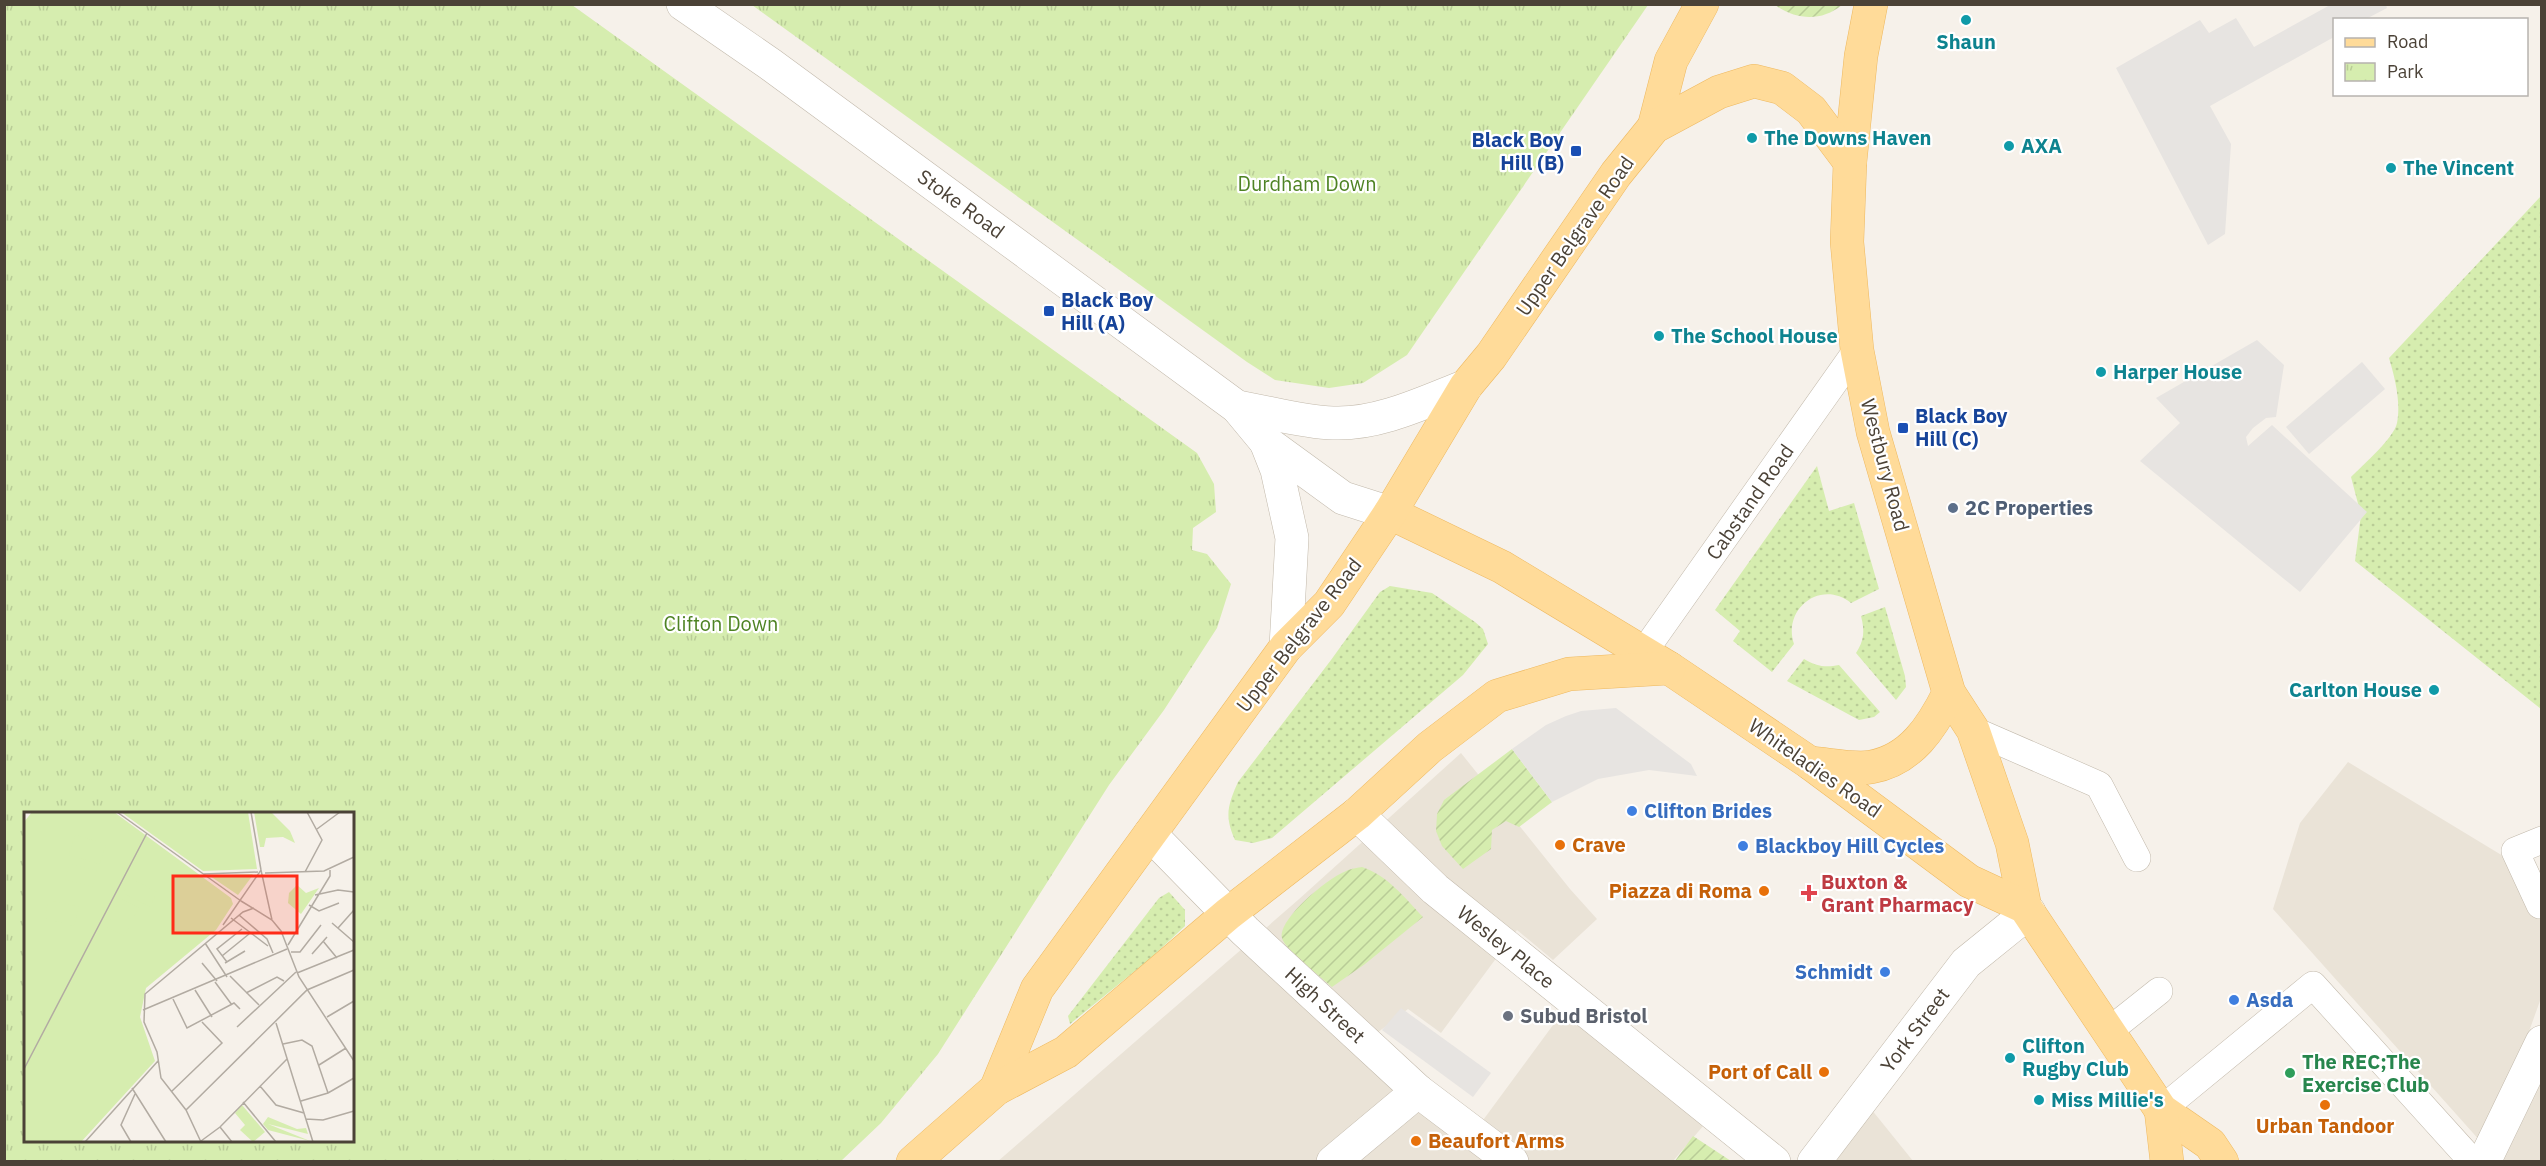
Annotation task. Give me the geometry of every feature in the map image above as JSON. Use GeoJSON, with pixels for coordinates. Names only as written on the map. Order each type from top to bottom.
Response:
{"type":"FeatureCollection","features":[{"type":"Feature","properties":{"kind":"main road","name":"Upper Belgrave Road"},"geometry":{"type":"LineString","coordinates":[[1654,127],[1671,61],[1702,4]]}},
{"type":"Feature","properties":{"kind":"main road","name":"Westbury Road"},"geometry":{"type":"LineString","coordinates":[[1871,4],[1861,56],[1851,162],[1847,242],[1857,350],[1873,432],[1949,693],[1973,730],[2012,843],[2027,909]]}},
{"type":"Feature","properties":{"kind":"main road","name":"Upper Belgrave Road"},"geometry":{"type":"LineString","coordinates":[[996,1089],[1037,989],[1286,647],[1329,604],[1390,513],[1466,386],[1491,356],[1616,174],[1654,127],[1719,92],[1754,81],[1782,88],[1811,110],[1851,162]]}},
{"type":"Feature","properties":{"kind":"main road","name":"Whiteladies Road"},"geometry":{"type":"LineString","coordinates":[[1390,513],[1502,567],[1656,661],[1810,763],[1969,881],[2027,909]]}},
{"type":"Feature","properties":{"kind":"main road","name":"Upper Belgrave Road"},"geometry":{"type":"LineString","coordinates":[[913,1161],[996,1089],[1066,1052],[1228,914],[1357,814],[1430,747],[1497,696],[1569,674],[1656,661]]}},
{"type":"Feature","properties":{"kind":"main road"},"geometry":{"type":"LineString","coordinates":[[1810,763],[1870,767],[1894,759],[1911,749],[1932,726],[1949,693]]}},
{"type":"Feature","properties":{"kind":"main road"},"geometry":{"type":"LineString","coordinates":[[2027,909],[2110,1030],[2161,1110],[2210,1144],[2222,1161]]}},
{"type":"Feature","properties":{"kind":"main road"},"geometry":{"type":"LineString","coordinates":[[2161,1110],[2167,1161]]}},
{"type":"Feature","properties":{"kind":"street","name":"Stoke Road"},"geometry":{"type":"LineString","coordinates":[[683,4],[780,71],[1237,407],[1266,442],[1343,498],[1390,513]]}},
{"type":"Feature","properties":{"kind":"street","name":"Stoke Road"},"geometry":{"type":"LineString","coordinates":[[1237,407],[1310,421],[1336,423],[1383,417],[1466,386]]}},
{"type":"Feature","properties":{"kind":"street","name":"Stoke Road"},"geometry":{"type":"LineString","coordinates":[[1266,442],[1277,470],[1292,538],[1286,647]]}},
{"type":"Feature","properties":{"kind":"street","name":"Wesley Place"},"geometry":{"type":"LineString","coordinates":[[1357,814],[1435,889],[1774,1161]]}},
{"type":"Feature","properties":{"kind":"street","name":"High Street"},"geometry":{"type":"LineString","coordinates":[[1150,834],[1228,914],[1418,1091],[1512,1161]]}},
{"type":"Feature","properties":{"kind":"street","name":"York Street"},"geometry":{"type":"LineString","coordinates":[[1814,1161],[1966,963],[2027,909]]}},
{"type":"Feature","properties":{"kind":"street"},"geometry":{"type":"LineString","coordinates":[[2484,1161],[2541,1042]]}},
{"type":"Feature","properties":{"kind":"street"},"geometry":{"type":"LineString","coordinates":[[1333,1161],[1418,1091]]}},
{"type":"Feature","properties":{"kind":"lane","name":"Cabstand Road"},"geometry":{"type":"LineString","coordinates":[[1656,661],[1857,350]]}},
{"type":"Feature","properties":{"kind":"lane"},"geometry":{"type":"LineString","coordinates":[[1973,730],[2099,785],[2137,858]]}},
{"type":"Feature","properties":{"kind":"lane"},"geometry":{"type":"LineString","coordinates":[[2516,851],[2541,840]]}},
{"type":"Feature","properties":{"kind":"lane"},"geometry":{"type":"LineString","coordinates":[[2516,851],[2541,865]]}},
{"type":"Feature","properties":{"kind":"lane"},"geometry":{"type":"LineString","coordinates":[[2516,851],[2540,905]]}},
{"type":"Feature","properties":{"kind":"lane"},"geometry":{"type":"LineString","coordinates":[[2161,1110],[2313,985],[2473,1161]]}},
{"type":"Feature","properties":{"kind":"lane"},"geometry":{"type":"LineString","coordinates":[[2110,1030],[2159,991]]}},
{"type":"Feature","properties":{"kind":"shaded area"},"geometry":{"type":"Polygon","coordinates":[[[2330,5],[2386,5],[2387,8],[2368,18],[2333,18],[2333,38],[2210,106],[2231,144],[2225,234],[2208,245],[2116,68],[2200,20],[2209,33],[2236,18],[2254,47],[2330,5]]]}},
{"type":"Feature","properties":{"kind":"shaded area"},"geometry":{"type":"Polygon","coordinates":[[[2257,340],[2284,365],[2276,417],[2266,418],[2253,428],[2246,437],[2248,446],[2272,425],[2367,512],[2300,592],[2140,461],[2180,423],[2156,398],[2257,340]]]}},
{"type":"Feature","properties":{"kind":"shaded area"},"geometry":{"type":"Polygon","coordinates":[[[2362,362],[2385,389],[2309,454],[2286,427],[2362,362]]]}},
{"type":"Feature","properties":{"kind":"shaded area"},"geometry":{"type":"Polygon","coordinates":[[[1616,708],[1691,764],[1697,776],[1649,770],[1598,779],[1552,802],[1512,749],[1546,725],[1566,716],[1581,711],[1616,708]]]}},
{"type":"Feature","properties":{"kind":"shaded area"},"geometry":{"type":"Polygon","coordinates":[[[1461,753],[1570,889],[1597,919],[1553,960],[1517,930],[1441,1033],[1408,1009],[1355,1050],[1464,1146],[1567,1006],[1704,1125],[1673,1161],[997,1162],[1298,900],[1461,753]]]}},
{"type":"Feature","properties":{"kind":"shaded area"},"geometry":{"type":"Polygon","coordinates":[[[2348,762],[2541,879],[2541,998],[2522,1051],[2541,1060],[2541,1161],[2498,1161],[2273,909],[2300,823],[2348,762]]]}},
{"type":"Feature","properties":{"kind":"shaded area"},"geometry":{"type":"Polygon","coordinates":[[[1401,1008],[1491,1073],[1473,1097],[1382,1030],[1401,1008]]]}},
{"type":"Feature","properties":{"kind":"shaded area"},"geometry":{"type":"Polygon","coordinates":[[[1867,1104],[1913,1161],[1825,1162],[1867,1104]]]}},
{"type":"Feature","properties":{"kind":"green space","name":"Clifton Down"},"geometry":{"type":"Polygon","coordinates":[[[5,4],[572,5],[1197,453],[1214,484],[1216,512],[1193,528],[1192,550],[1207,554],[1231,584],[1217,628],[1164,710],[1109,785],[938,1054],[881,1123],[841,1161],[5,1161],[5,4]]]}},
{"type":"Feature","properties":{"kind":"green space","name":"Durdham Down"},"geometry":{"type":"Polygon","coordinates":[[[1648,4],[1407,355],[1363,383],[1329,388],[1275,380],[1247,362],[752,5],[1648,4]]]}},
{"type":"Feature","properties":{"kind":"green space"},"geometry":{"type":"Polygon","coordinates":[[[1775,5],[1842,5],[1826,14],[1808,17],[1791,14],[1775,5]]]}},
{"type":"Feature","properties":{"kind":"green space"},"geometry":{"type":"Polygon","coordinates":[[[2541,196],[2541,709],[2355,561],[2361,515],[2351,477],[2384,444],[2397,423],[2398,398],[2389,358],[2541,196]]]}},
{"type":"Feature","properties":{"kind":"green space"},"geometry":{"type":"Polygon","coordinates":[[[1817,466],[1829,511],[1854,503],[1879,589],[1851,603],[1839,596],[1828,594],[1807,601],[1799,609],[1794,619],[1792,631],[1794,644],[1772,672],[1733,641],[1740,631],[1715,610],[1817,466]]]}},
{"type":"Feature","properties":{"kind":"green space"},"geometry":{"type":"Polygon","coordinates":[[[1390,586],[1432,593],[1483,629],[1488,644],[1463,675],[1272,838],[1253,843],[1235,840],[1228,817],[1238,782],[1380,592],[1390,586]]]}},
{"type":"Feature","properties":{"kind":"green space"},"geometry":{"type":"Polygon","coordinates":[[[1885,607],[1905,676],[1906,687],[1896,700],[1856,653],[1863,636],[1861,616],[1885,607]]]}},
{"type":"Feature","properties":{"kind":"green space"},"geometry":{"type":"Polygon","coordinates":[[[1804,659],[1821,666],[1839,665],[1880,712],[1874,717],[1859,720],[1787,681],[1804,659]]]}},
{"type":"Feature","properties":{"kind":"green space"},"geometry":{"type":"Polygon","coordinates":[[[1512,749],[1552,802],[1519,827],[1506,821],[1492,830],[1491,849],[1463,869],[1442,846],[1436,831],[1437,814],[1444,800],[1512,749]]]}},
{"type":"Feature","properties":{"kind":"green space"},"geometry":{"type":"Polygon","coordinates":[[[1362,867],[1388,881],[1423,917],[1365,964],[1332,987],[1290,949],[1282,938],[1283,930],[1295,911],[1316,891],[1336,876],[1362,867]]]}},
{"type":"Feature","properties":{"kind":"green space"},"geometry":{"type":"Polygon","coordinates":[[[1169,892],[1185,910],[1185,926],[1152,957],[1070,1024],[1068,1016],[1159,898],[1169,892]]]}},
{"type":"Feature","properties":{"kind":"green space"},"geometry":{"type":"Polygon","coordinates":[[[1693,1136],[1731,1161],[1675,1161],[1693,1136]]]}},
{"type":"Feature","properties":{"kind":"place","name":"Shaun"},"geometry":{"type":"Point","coordinates":[1966,20]}},
{"type":"Feature","properties":{"kind":"place","name":"The Downs Haven"},"geometry":{"type":"Point","coordinates":[1752,138]}},
{"type":"Feature","properties":{"kind":"place","name":"AXA"},"geometry":{"type":"Point","coordinates":[2009,146]}},
{"type":"Feature","properties":{"kind":"place","name":"Black Boy Hill (B)"},"geometry":{"type":"Point","coordinates":[1576,151]}},
{"type":"Feature","properties":{"kind":"place","name":"The Vincent"},"geometry":{"type":"Point","coordinates":[2391,168]}},
{"type":"Feature","properties":{"kind":"place","name":"Black Boy Hill (A)"},"geometry":{"type":"Point","coordinates":[1049,311]}},
{"type":"Feature","properties":{"kind":"place","name":"The School House"},"geometry":{"type":"Point","coordinates":[1659,336]}},
{"type":"Feature","properties":{"kind":"place","name":"Harper House"},"geometry":{"type":"Point","coordinates":[2101,372]}},
{"type":"Feature","properties":{"kind":"place","name":"Black Boy Hill (C)"},"geometry":{"type":"Point","coordinates":[1903,428]}},
{"type":"Feature","properties":{"kind":"place","name":"2C Properties"},"geometry":{"type":"Point","coordinates":[1953,508]}},
{"type":"Feature","properties":{"kind":"place","name":"Carlton House"},"geometry":{"type":"Point","coordinates":[2434,690]}},
{"type":"Feature","properties":{"kind":"place","name":"Clifton Brides"},"geometry":{"type":"Point","coordinates":[1632,811]}},
{"type":"Feature","properties":{"kind":"place","name":"Crave"},"geometry":{"type":"Point","coordinates":[1560,845]}},
{"type":"Feature","properties":{"kind":"place","name":"Blackboy Hill Cycles"},"geometry":{"type":"Point","coordinates":[1743,846]}},
{"type":"Feature","properties":{"kind":"place","name":"Piazza di Roma"},"geometry":{"type":"Point","coordinates":[1764,891]}},
{"type":"Feature","properties":{"kind":"place","name":"Buxton & Grant Pharmacy"},"geometry":{"type":"Point","coordinates":[1809,893]}},
{"type":"Feature","properties":{"kind":"place","name":"Schmidt"},"geometry":{"type":"Point","coordinates":[1885,972]}},
{"type":"Feature","properties":{"kind":"place","name":"Asda"},"geometry":{"type":"Point","coordinates":[2234,1000]}},
{"type":"Feature","properties":{"kind":"place","name":"Subud Bristol"},"geometry":{"type":"Point","coordinates":[1508,1016]}},
{"type":"Feature","properties":{"kind":"place","name":"Clifton Rugby Club"},"geometry":{"type":"Point","coordinates":[2010,1058]}},
{"type":"Feature","properties":{"kind":"place","name":"Port of Call"},"geometry":{"type":"Point","coordinates":[1824,1072]}},
{"type":"Feature","properties":{"kind":"place","name":"The REC;The Exercise Club"},"geometry":{"type":"Point","coordinates":[2290,1073]}},
{"type":"Feature","properties":{"kind":"place","name":"Miss Millie's"},"geometry":{"type":"Point","coordinates":[2039,1100]}},
{"type":"Feature","properties":{"kind":"place","name":"Urban Tandoor"},"geometry":{"type":"Point","coordinates":[2325,1105]}},
{"type":"Feature","properties":{"kind":"place","name":"Beaufort Arms"},"geometry":{"type":"Point","coordinates":[1416,1141]}}]}
